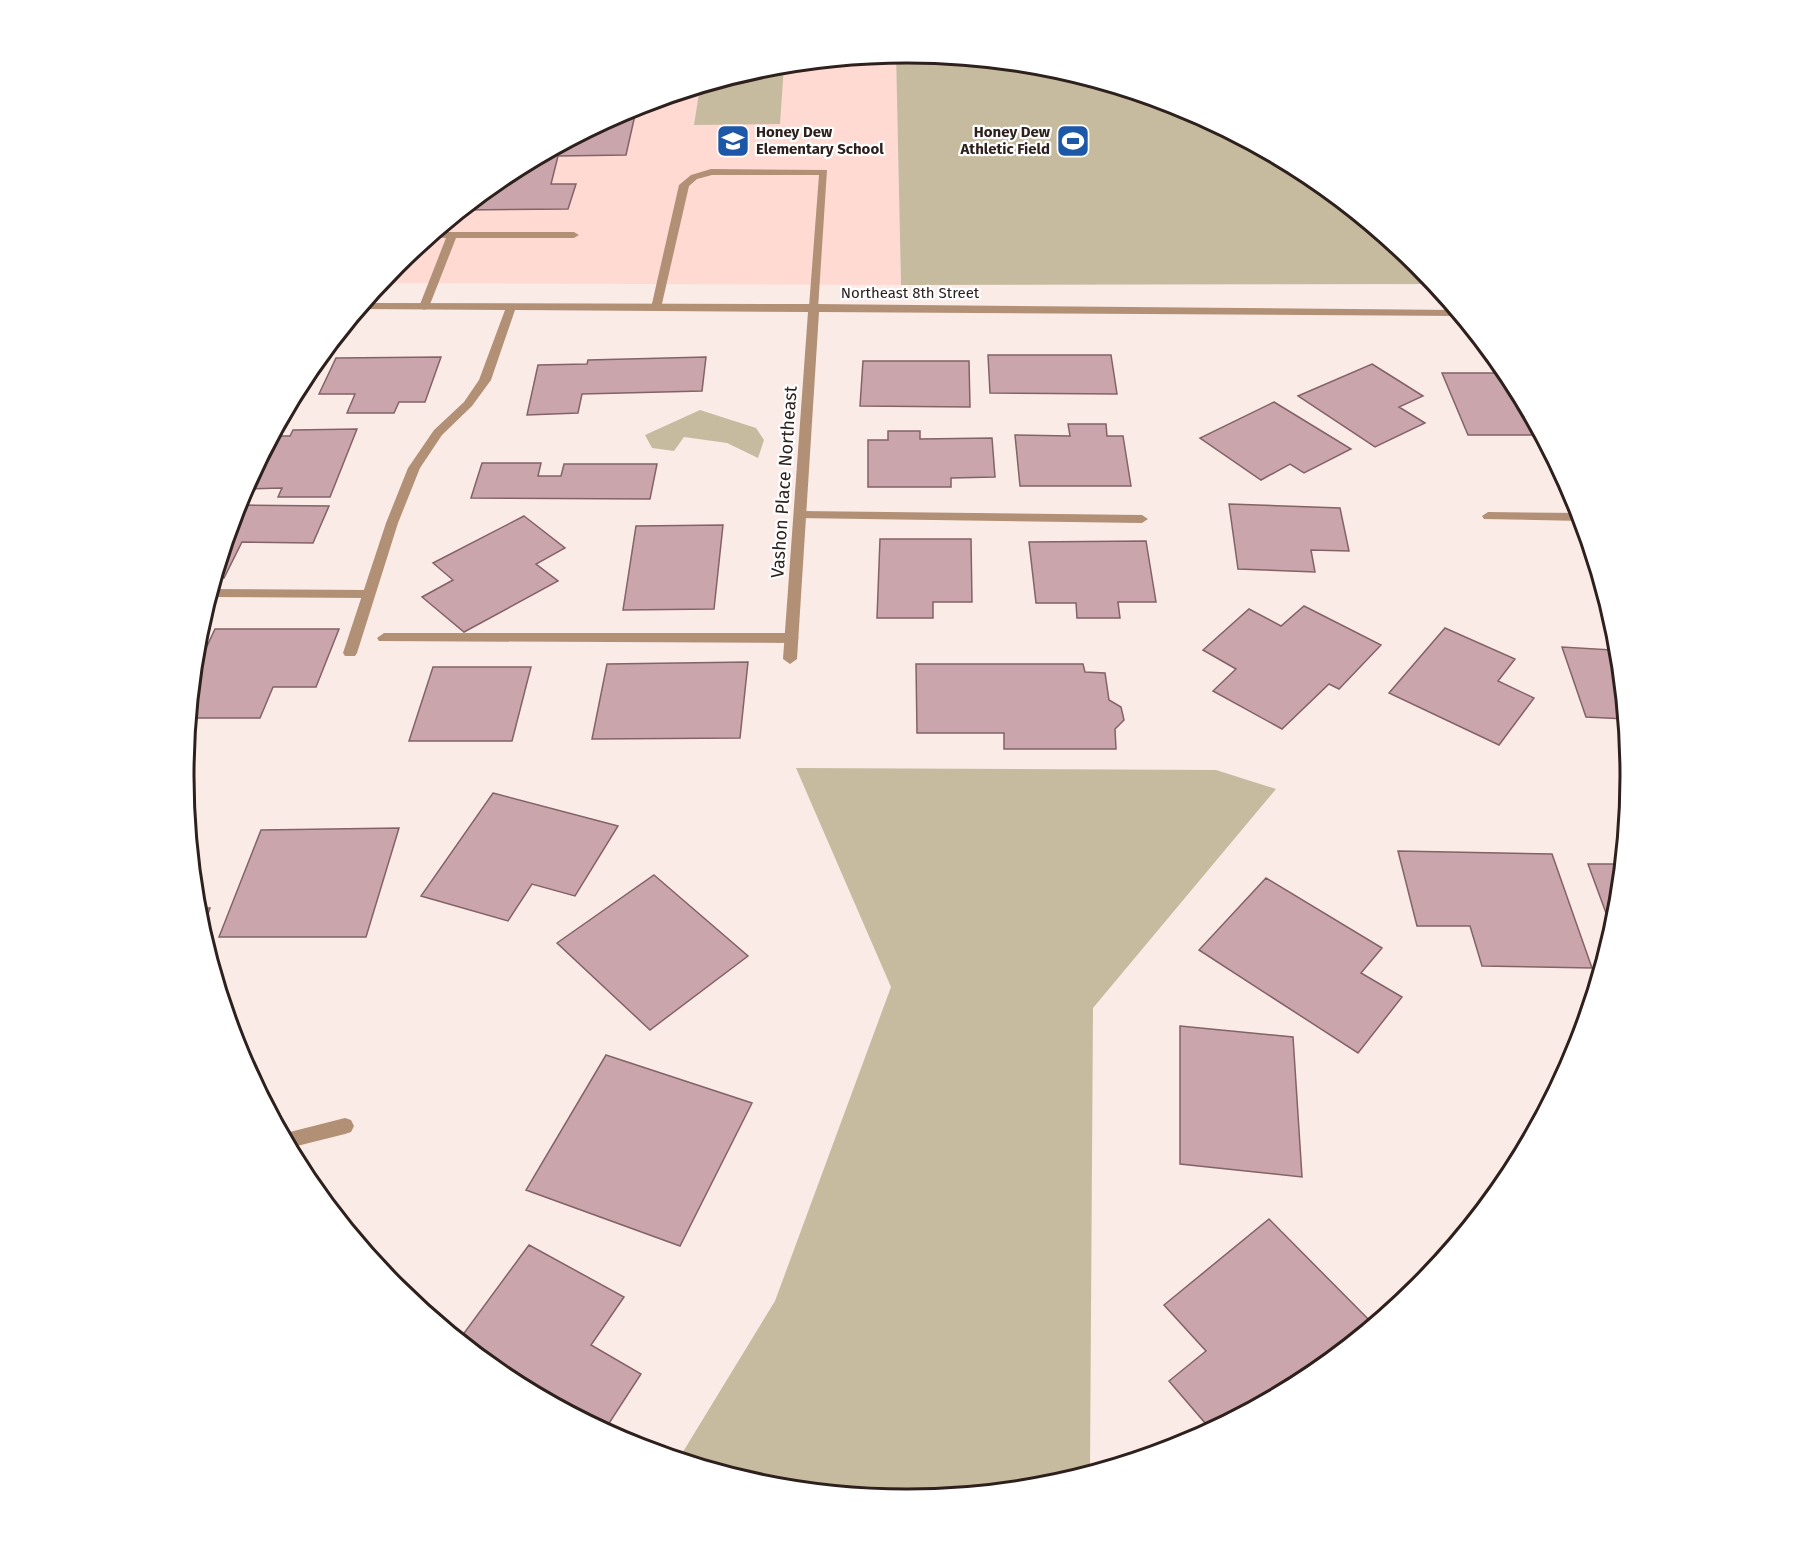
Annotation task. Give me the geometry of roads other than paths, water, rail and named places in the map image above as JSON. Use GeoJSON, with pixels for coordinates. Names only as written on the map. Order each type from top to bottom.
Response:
{"type":"FeatureCollection","features":[{"type":"Feature","properties":{"kind":"street","name":"Vashon Place Northeast"},"geometry":{"type":"LineString","coordinates":[[656,308],[684,185],[694,177],[711,172],[824,172],[790,659]]}},
{"type":"Feature","properties":{"kind":"street"},"geometry":{"type":"LineString","coordinates":[[443,235],[574,235]]}},
{"type":"Feature","properties":{"kind":"street"},"geometry":{"type":"LineString","coordinates":[[424,307],[452,235]]}},
{"type":"Feature","properties":{"kind":"street","name":"Northeast 8th Street"},"geometry":{"type":"LineString","coordinates":[[371,306],[1450,313]]}},
{"type":"Feature","properties":{"kind":"street"},"geometry":{"type":"LineString","coordinates":[[350,653],[368,594],[414,468],[438,433],[468,404],[485,380],[511,307]]}},
{"type":"Feature","properties":{"kind":"street"},"geometry":{"type":"LineString","coordinates":[[800,515],[1143,519]]}},
{"type":"Feature","properties":{"kind":"street"},"geometry":{"type":"LineString","coordinates":[[1488,516],[1572,517]]}},
{"type":"Feature","properties":{"kind":"street"},"geometry":{"type":"LineString","coordinates":[[218,593],[368,594]]}},
{"type":"Feature","properties":{"kind":"street"},"geometry":{"type":"LineString","coordinates":[[384,638],[792,638]]}},
{"type":"Feature","properties":{"kind":"street"},"geometry":{"type":"LineString","coordinates":[[294,1139],[345,1126]]}},
{"type":"Feature","properties":{"kind":"place","name":"Honey Dew Elementary School"},"geometry":{"type":"Point","coordinates":[733,141]}},
{"type":"Feature","properties":{"kind":"place","name":"Honey Dew Athletic Field"},"geometry":{"type":"Point","coordinates":[1073,141]}}]}
